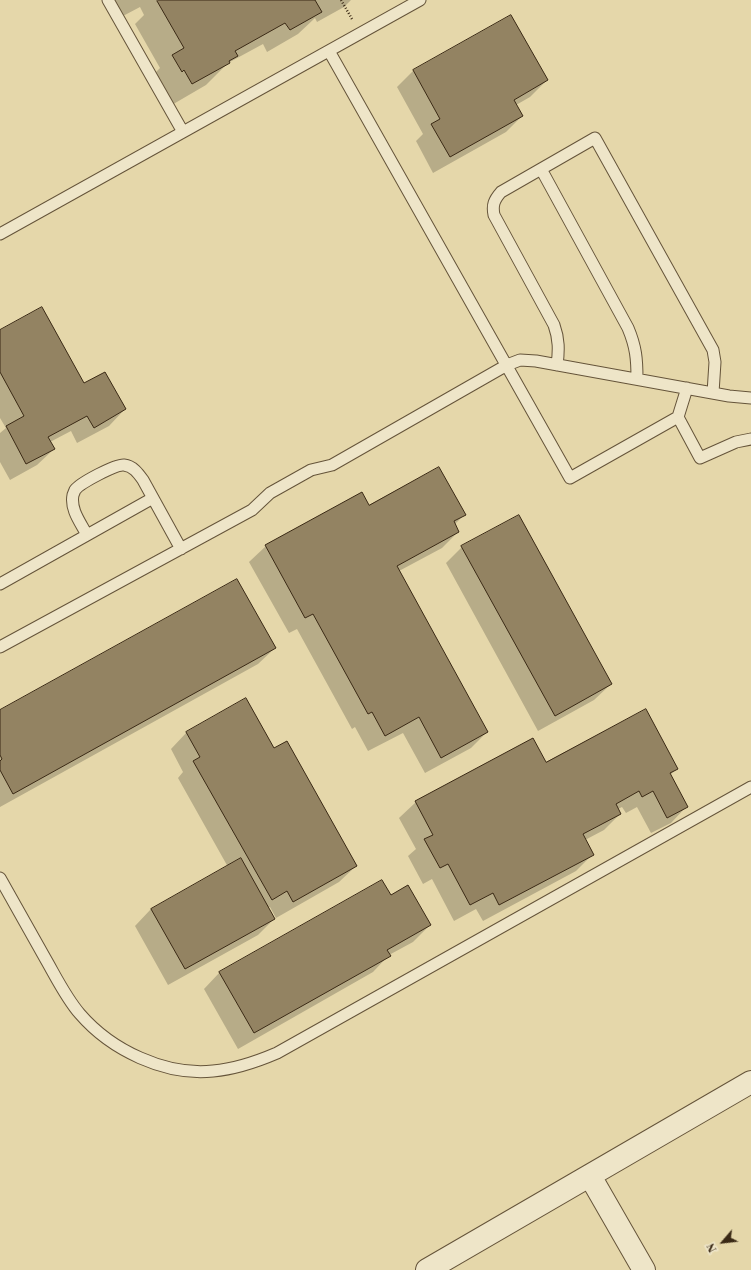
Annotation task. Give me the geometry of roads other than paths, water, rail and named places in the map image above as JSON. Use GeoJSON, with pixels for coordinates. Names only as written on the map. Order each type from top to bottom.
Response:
{"type":"FeatureCollection","features":[{"type":"Feature","properties":{"kind":"street"},"geometry":{"type":"LineString","coordinates":[[427,1270],[751,1082]]}},
{"type":"Feature","properties":{"kind":"street"},"geometry":{"type":"LineString","coordinates":[[590,1176],[644,1270]]}},
{"type":"Feature","properties":{"kind":"lane"},"geometry":{"type":"LineString","coordinates":[[108,0],[183,132]]}},
{"type":"Feature","properties":{"kind":"lane"},"geometry":{"type":"LineString","coordinates":[[0,234],[420,0]]}},
{"type":"Feature","properties":{"kind":"lane"},"geometry":{"type":"LineString","coordinates":[[329,51],[570,478],[678,417],[687,388]]}},
{"type":"Feature","properties":{"kind":"lane"},"geometry":{"type":"LineString","coordinates":[[557,365],[559,346],[558,335],[554,325],[494,215],[492,208],[494,199],[501,192],[595,138],[713,350],[715,362],[713,393]]}},
{"type":"Feature","properties":{"kind":"lane"},"geometry":{"type":"LineString","coordinates":[[541,169],[628,328],[634,342],[637,357],[637,379]]}},
{"type":"Feature","properties":{"kind":"lane"},"geometry":{"type":"LineString","coordinates":[[0,647],[252,510],[270,493],[311,470],[332,465],[507,365],[520,360],[557,365],[729,396],[751,398]]}},
{"type":"Feature","properties":{"kind":"lane"},"geometry":{"type":"LineString","coordinates":[[678,417],[700,458],[736,442],[751,440]]}},
{"type":"Feature","properties":{"kind":"lane"},"geometry":{"type":"LineString","coordinates":[[87,536],[74,510],[73,495],[76,489],[81,485],[120,464],[133,468],[143,480],[181,549]]}},
{"type":"Feature","properties":{"kind":"lane"},"geometry":{"type":"LineString","coordinates":[[0,584],[153,498]]}},
{"type":"Feature","properties":{"kind":"lane"},"geometry":{"type":"LineString","coordinates":[[0,878],[60,986],[81,1015],[94,1028],[108,1040],[123,1049],[154,1063],[192,1071],[211,1071],[242,1066],[277,1053],[751,787]]}}]}
